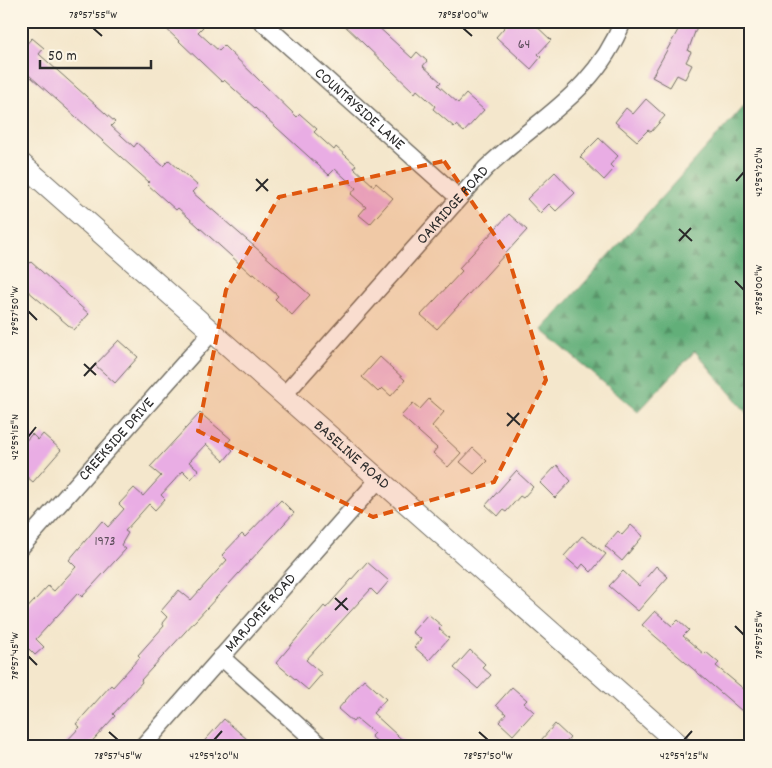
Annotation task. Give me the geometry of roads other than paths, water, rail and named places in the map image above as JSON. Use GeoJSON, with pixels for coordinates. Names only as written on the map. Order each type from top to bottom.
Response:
{"type":"FeatureCollection","features":[{"type":"Feature","properties":{"kind":"street","name":"COUNTRYSIDE LANE"},"geometry":{"type":"LineString","coordinates":[[261,21],[459,198]]}},
{"type":"Feature","properties":{"kind":"street","name":"OAKRIDGE ROAD"},"geometry":{"type":"LineString","coordinates":[[284,395],[459,198],[511,144],[572,98],[597,70],[617,38],[624,21]]}},
{"type":"Feature","properties":{"kind":"street","name":"BASELINE ROAD"},"geometry":{"type":"LineString","coordinates":[[21,163],[682,747]]}},
{"type":"Feature","properties":{"kind":"street","name":"CREEKSIDE DRIVE"},"geometry":{"type":"LineString","coordinates":[[24,540],[212,332]]}},
{"type":"Feature","properties":{"kind":"street","name":"MARJORIE ROAD"},"geometry":{"type":"LineString","coordinates":[[142,747],[379,479]]}},
{"type":"Feature","properties":{"kind":"street"},"geometry":{"type":"LineString","coordinates":[[221,658],[322,747]]}}]}
